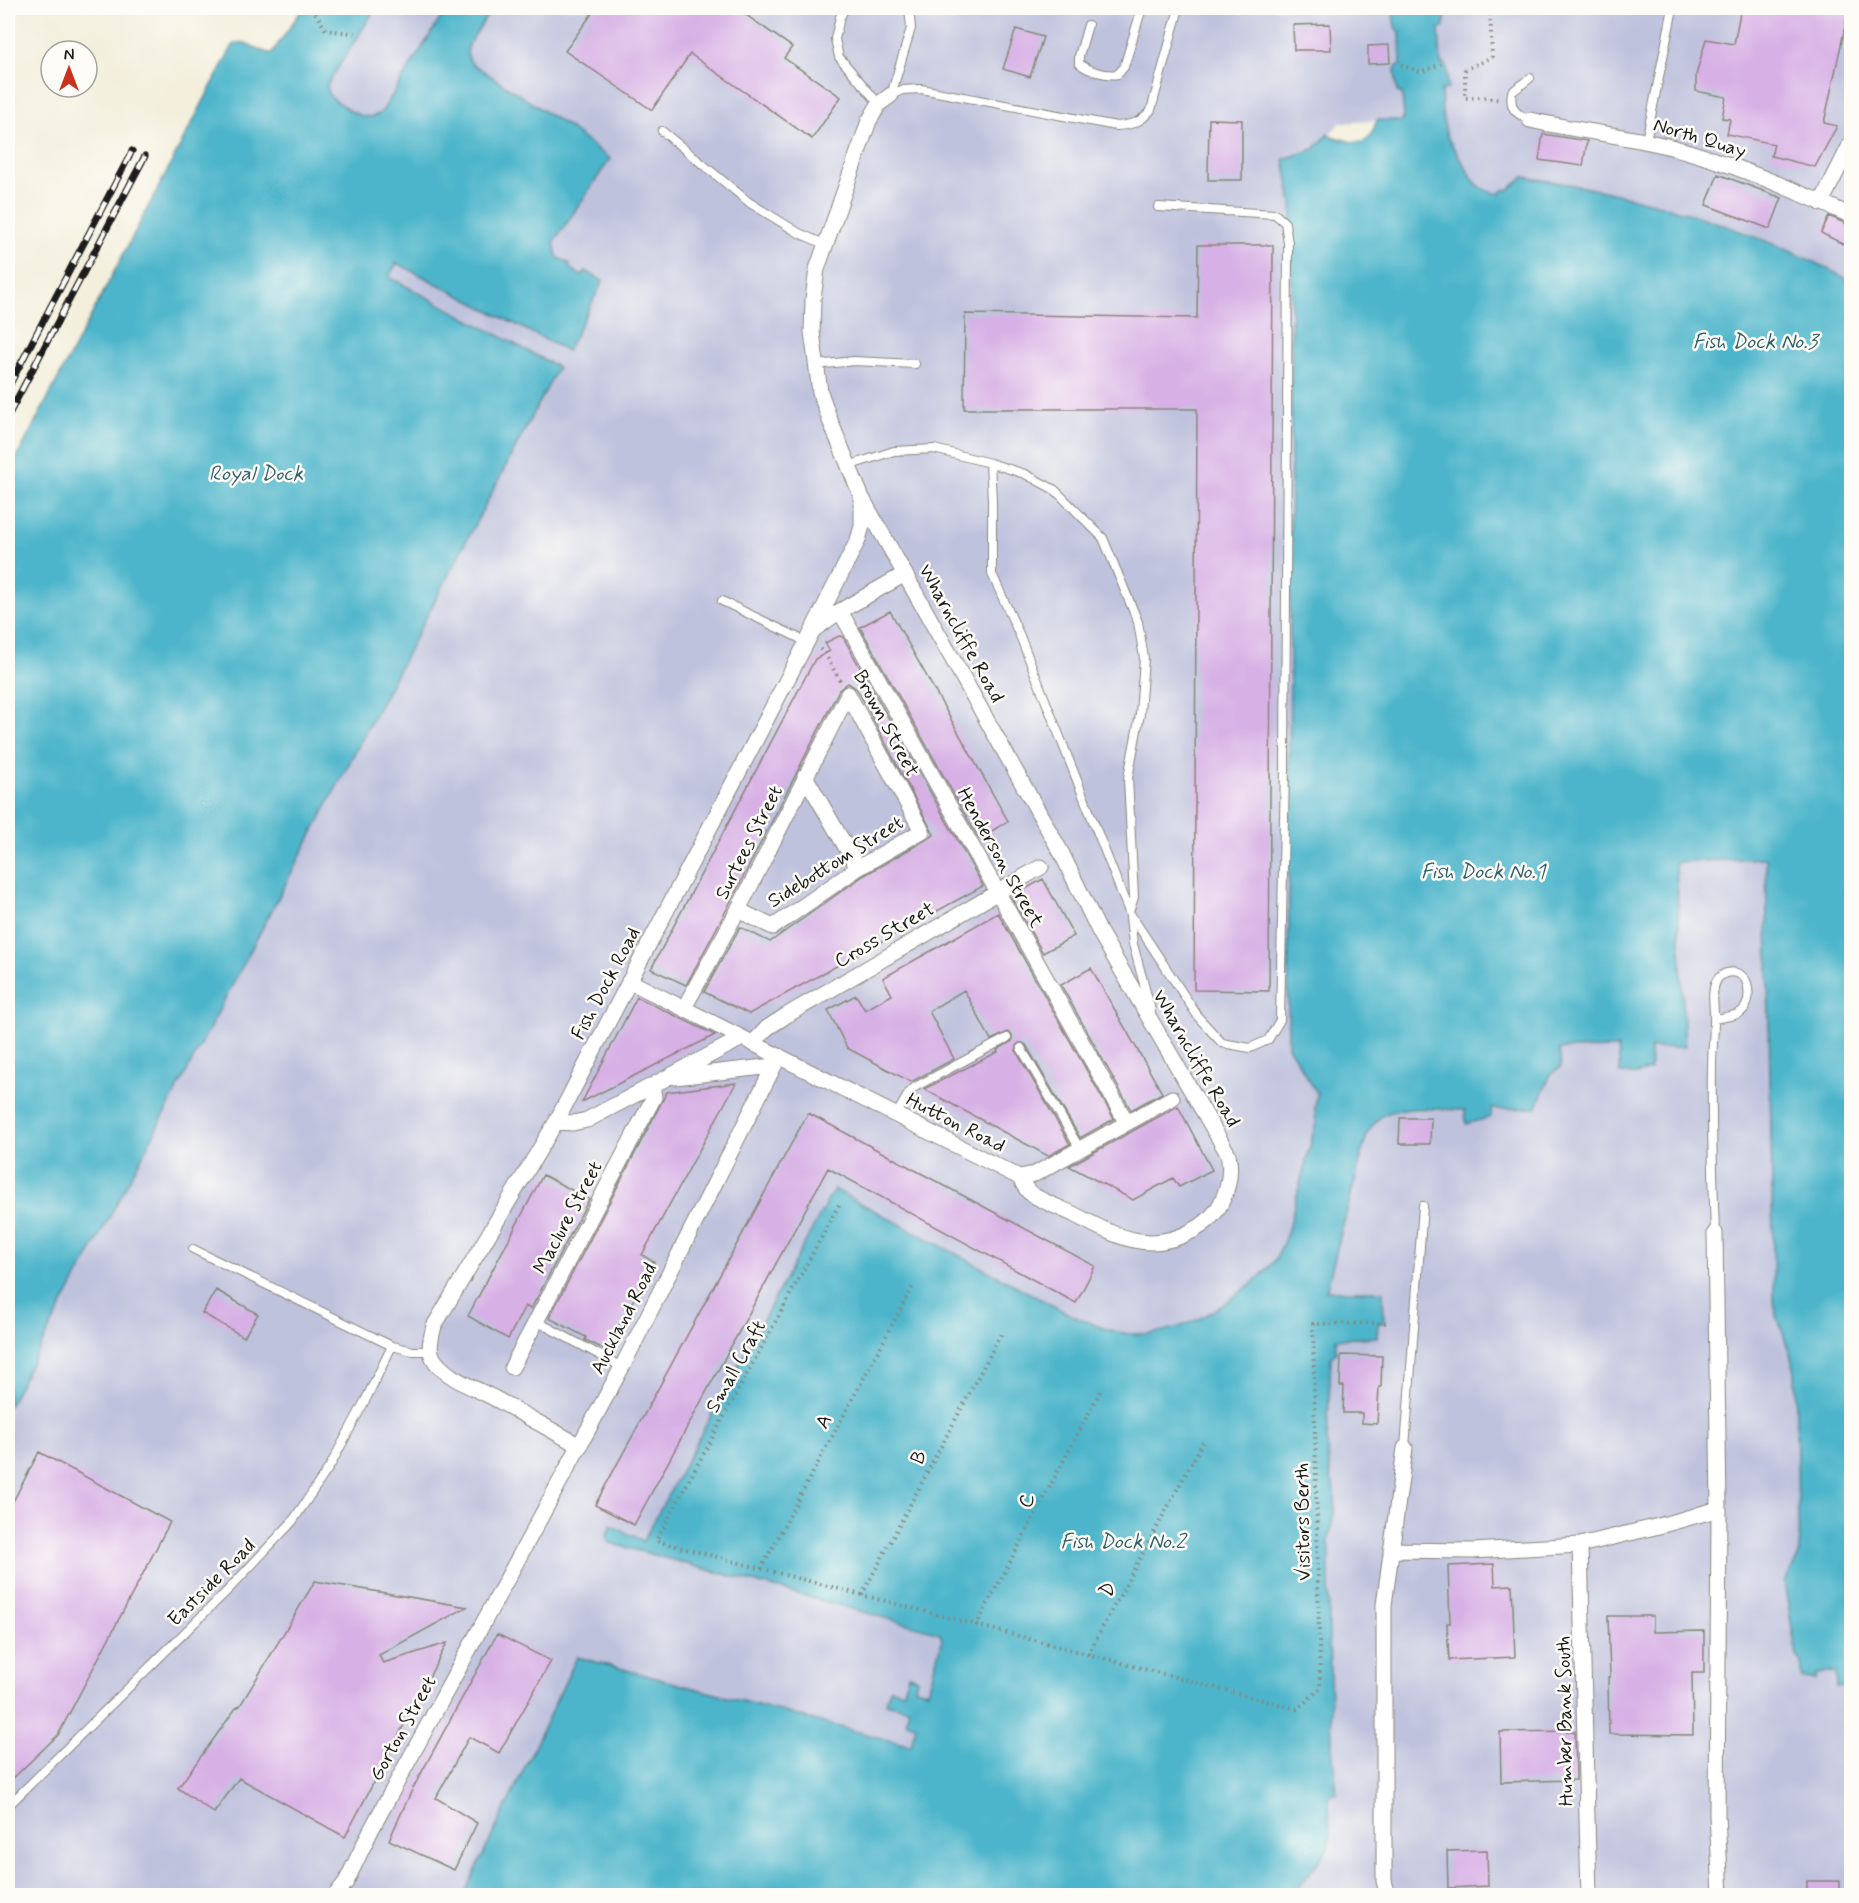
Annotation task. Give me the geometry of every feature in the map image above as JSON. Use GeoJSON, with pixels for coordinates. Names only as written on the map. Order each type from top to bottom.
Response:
{"type":"FeatureCollection","features":[{"type":"Feature","properties":{"kind":"street","name":"Wharncliffe Road"},"geometry":{"type":"LineString","coordinates":[[885,99],[870,121],[824,244],[817,269],[812,332],[820,392],[862,498],[1062,854],[1099,931],[1228,1154],[1230,1165]]}},
{"type":"Feature","properties":{"kind":"street","name":"North Quay"},"geometry":{"type":"LineString","coordinates":[[1530,120],[1646,141],[1708,158],[1851,216]]}},
{"type":"Feature","properties":{"kind":"street"},"geometry":{"type":"LineString","coordinates":[[1821,203],[1851,141]]}},
{"type":"Feature","properties":{"kind":"street","name":"Fish Dock Road"},"geometry":{"type":"LineString","coordinates":[[430,1350],[430,1339],[434,1326],[556,1122],[810,636],[858,540],[862,526],[862,498]]}},
{"type":"Feature","properties":{"kind":"street","name":"Fish Dock Road"},"geometry":{"type":"LineString","coordinates":[[810,636],[840,611],[905,574]]}},
{"type":"Feature","properties":{"kind":"street","name":"Henderson Street"},"geometry":{"type":"LineString","coordinates":[[840,611],[1127,1123]]}},
{"type":"Feature","properties":{"kind":"street","name":"Surtees Street"},"geometry":{"type":"LineString","coordinates":[[684,1008],[738,910],[848,694]]}},
{"type":"Feature","properties":{"kind":"street","name":"Brown Street"},"geometry":{"type":"LineString","coordinates":[[848,694],[922,831]]}},
{"type":"Feature","properties":{"kind":"street"},"geometry":{"type":"LineString","coordinates":[[806,776],[858,868]]}},
{"type":"Feature","properties":{"kind":"street","name":"Sidebottom Street"},"geometry":{"type":"LineString","coordinates":[[738,910],[773,927],[858,868],[922,831]]}},
{"type":"Feature","properties":{"kind":"street","name":"Cross Street"},"geometry":{"type":"LineString","coordinates":[[556,1122],[573,1123],[587,1120],[668,1078],[748,1041],[787,1015],[1041,867]]}},
{"type":"Feature","properties":{"kind":"street","name":"Hutton Road"},"geometry":{"type":"LineString","coordinates":[[629,981],[748,1041],[776,1061],[896,1115],[1019,1177],[1030,1192],[1081,1219],[1131,1240],[1167,1241],[1184,1236],[1208,1220],[1218,1210],[1225,1195],[1230,1181],[1230,1165]]}},
{"type":"Feature","properties":{"kind":"street","name":"Cross Street"},"geometry":{"type":"LineString","coordinates":[[668,1078],[776,1061]]}},
{"type":"Feature","properties":{"kind":"street","name":"Auckland Road"},"geometry":{"type":"LineString","coordinates":[[499,1595],[622,1367],[776,1061]]}},
{"type":"Feature","properties":{"kind":"street","name":"Maclure Street"},"geometry":{"type":"LineString","coordinates":[[512,1367],[654,1096],[652,1086]]}},
{"type":"Feature","properties":{"kind":"street"},"geometry":{"type":"LineString","coordinates":[[1019,1177],[1035,1174],[1172,1098]]}},
{"type":"Feature","properties":{"kind":"street"},"geometry":{"type":"LineString","coordinates":[[1715,1233],[1719,1509],[1717,1814],[1721,1896]]}},
{"type":"Feature","properties":{"kind":"street"},"geometry":{"type":"LineString","coordinates":[[430,1350],[434,1360],[443,1369],[462,1382],[580,1446]]}},
{"type":"Feature","properties":{"kind":"street"},"geometry":{"type":"LineString","coordinates":[[1388,1896],[1384,1881],[1384,1605],[1405,1448]]}},
{"type":"Feature","properties":{"kind":"street"},"geometry":{"type":"LineString","coordinates":[[1391,1550],[1472,1551],[1580,1545],[1719,1509]]}},
{"type":"Feature","properties":{"kind":"street","name":"Humber Bank South"},"geometry":{"type":"LineString","coordinates":[[1580,1545],[1589,1896]]}},
{"type":"Feature","properties":{"kind":"street","name":"Gorton Street"},"geometry":{"type":"LineString","coordinates":[[335,1896],[346,1889],[371,1830],[499,1595]]}},
{"type":"Feature","properties":{"kind":"lane"},"geometry":{"type":"LineString","coordinates":[[845,8],[840,16],[835,39],[839,57],[885,99]]}},
{"type":"Feature","properties":{"kind":"lane"},"geometry":{"type":"LineString","coordinates":[[885,99],[911,28],[909,8]]}},
{"type":"Feature","properties":{"kind":"lane"},"geometry":{"type":"LineString","coordinates":[[1089,25],[1079,63],[1084,68],[1111,75],[1118,74],[1124,67],[1143,8]]}},
{"type":"Feature","properties":{"kind":"lane"},"geometry":{"type":"LineString","coordinates":[[885,99],[902,90],[921,89],[1116,126],[1132,125],[1143,120],[1151,110],[1179,8]]}},
{"type":"Feature","properties":{"kind":"lane"},"geometry":{"type":"LineString","coordinates":[[1646,141],[1673,8]]}},
{"type":"Feature","properties":{"kind":"lane"},"geometry":{"type":"LineString","coordinates":[[1530,78],[1512,92],[1510,101],[1512,109],[1520,116],[1530,120]]}},
{"type":"Feature","properties":{"kind":"lane"},"geometry":{"type":"LineString","coordinates":[[662,131],[750,203],[799,233],[824,244]]}},
{"type":"Feature","properties":{"kind":"lane"},"geometry":{"type":"LineString","coordinates":[[990,463],[992,574],[1020,636],[1129,912],[1199,1018],[1222,1043],[1250,1048],[1268,1040],[1280,1020],[1285,768],[1288,243],[1285,223],[1275,214],[1158,207]]}},
{"type":"Feature","properties":{"kind":"lane"},"geometry":{"type":"LineString","coordinates":[[815,366],[854,361],[915,364]]}},
{"type":"Feature","properties":{"kind":"lane"},"geometry":{"type":"LineString","coordinates":[[848,466],[894,451],[934,449],[990,463],[1025,474],[1055,490],[1103,538],[1138,622],[1144,658],[1140,714],[1128,778],[1134,897],[1129,912],[1134,944],[1155,1027]]}},
{"type":"Feature","properties":{"kind":"lane"},"geometry":{"type":"LineString","coordinates":[[722,601],[810,636]]}},
{"type":"Feature","properties":{"kind":"lane"},"geometry":{"type":"LineString","coordinates":[[1714,1019],[1732,1016],[1747,1004],[1748,985],[1742,976],[1733,972],[1722,974],[1716,981],[1713,992],[1715,1233]]}},
{"type":"Feature","properties":{"kind":"lane"},"geometry":{"type":"LineString","coordinates":[[896,1115],[915,1087],[1007,1038]]}},
{"type":"Feature","properties":{"kind":"lane"},"geometry":{"type":"LineString","coordinates":[[1021,1048],[1080,1149]]}},
{"type":"Feature","properties":{"kind":"lane"},"geometry":{"type":"LineString","coordinates":[[1405,1448],[1423,1206]]}},
{"type":"Feature","properties":{"kind":"lane"},"geometry":{"type":"LineString","coordinates":[[193,1249],[392,1346],[413,1351],[430,1350]]}},
{"type":"Feature","properties":{"kind":"lane"},"geometry":{"type":"LineString","coordinates":[[536,1321],[622,1367]]}},
{"type":"Feature","properties":{"kind":"lane","name":"Eastside Road"},"geometry":{"type":"LineString","coordinates":[[8,1806],[228,1590],[292,1522],[334,1458],[392,1346]]}},
{"type":"Feature","properties":{"kind":"path"},"geometry":{"type":"LineString","coordinates":[[312,8],[326,30],[359,34]]}},
{"type":"Feature","properties":{"kind":"path"},"geometry":{"type":"LineString","coordinates":[[1410,8],[1419,10],[1426,8]]}},
{"type":"Feature","properties":{"kind":"path"},"geometry":{"type":"LineString","coordinates":[[1491,8],[1492,57],[1465,70],[1465,98],[1483,97],[1510,101]]}},
{"type":"Feature","properties":{"kind":"path"},"geometry":{"type":"LineString","coordinates":[[1401,65],[1421,72],[1441,64]]}},
{"type":"Feature","properties":{"kind":"path","name":"Brown Street"},"geometry":{"type":"LineString","coordinates":[[810,636],[825,654],[848,694]]}},
{"type":"Feature","properties":{"kind":"path","name":"Small Craft"},"geometry":{"type":"LineString","coordinates":[[761,1569],[656,1541],[839,1205]]}},
{"type":"Feature","properties":{"kind":"path","name":"A"},"geometry":{"type":"LineString","coordinates":[[761,1569],[913,1286]]}},
{"type":"Feature","properties":{"kind":"path","name":"Visitors Berth"},"geometry":{"type":"LineString","coordinates":[[1089,1654],[1297,1709],[1320,1689],[1313,1324],[1389,1323]]}},
{"type":"Feature","properties":{"kind":"path","name":"B"},"geometry":{"type":"LineString","coordinates":[[862,1595],[1001,1334]]}},
{"type":"Feature","properties":{"kind":"path","name":"C"},"geometry":{"type":"LineString","coordinates":[[976,1626],[1102,1388]]}},
{"type":"Feature","properties":{"kind":"path","name":"D"},"geometry":{"type":"LineString","coordinates":[[1089,1654],[1203,1442]]}},
{"type":"Feature","properties":{"kind":"path"},"geometry":{"type":"LineString","coordinates":[[761,1569],[1089,1654]]}},
{"type":"Feature","properties":{"kind":"shaded area"},"geometry":{"type":"Polygon","coordinates":[[[376,8],[447,8],[383,110],[374,118],[367,118],[358,115],[329,95],[327,85],[376,8]]]}},
{"type":"Feature","properties":{"kind":"shaded area"},"geometry":{"type":"Polygon","coordinates":[[[492,8],[1393,8],[1394,22],[1400,30],[1404,117],[1401,123],[1386,120],[1340,123],[1314,149],[1291,191],[1288,1045],[1317,1093],[1316,1123],[1282,1248],[1267,1269],[1253,1283],[1206,1316],[1170,1330],[1150,1333],[1131,1334],[1089,1323],[834,1190],[643,1542],[612,1526],[606,1537],[610,1543],[940,1633],[942,1639],[928,1691],[914,1688],[904,1692],[890,1689],[886,1702],[909,1709],[916,1725],[911,1747],[578,1657],[464,1895],[8,1896],[8,1407],[558,368],[388,277],[397,263],[567,351],[586,271],[583,277],[568,268],[570,264],[557,257],[554,242],[610,159],[564,124],[481,70],[468,59],[469,44],[492,8]]]}},
{"type":"Feature","properties":{"kind":"shaded area"},"geometry":{"type":"Polygon","coordinates":[[[1445,8],[1851,8],[1851,281],[1794,252],[1745,231],[1655,203],[1603,190],[1524,177],[1501,194],[1486,191],[1480,187],[1447,137],[1443,124],[1439,29],[1445,20],[1445,8]]]}},
{"type":"Feature","properties":{"kind":"shaded area"},"geometry":{"type":"Polygon","coordinates":[[[1766,858],[1774,1301],[1795,1370],[1799,1556],[1784,1583],[1797,1656],[1816,1680],[1815,1675],[1827,1672],[1836,1673],[1847,1688],[1851,1688],[1851,1895],[1293,1896],[1330,1846],[1329,1795],[1337,1794],[1332,1746],[1329,1633],[1329,1539],[1335,1507],[1335,1490],[1331,1479],[1327,1443],[1331,1357],[1335,1339],[1377,1337],[1378,1323],[1384,1323],[1326,1292],[1367,1134],[1384,1114],[1401,1111],[1466,1110],[1466,1124],[1491,1109],[1536,1108],[1551,1074],[1557,1069],[1559,1049],[1685,1047],[1675,862],[1766,858]]]}},
{"type":"Feature","properties":{"kind":"water","name":"Royal Dock"},"geometry":{"type":"Polygon","coordinates":[[[303,8],[376,8],[327,85],[329,95],[341,105],[355,113],[370,117],[383,110],[447,8],[492,8],[469,44],[467,54],[471,63],[564,124],[610,159],[554,242],[557,257],[570,264],[569,268],[582,276],[586,271],[603,281],[567,351],[397,263],[389,277],[558,367],[8,1407],[8,474],[232,47],[246,43],[272,53],[303,8]]]}},
{"type":"Feature","properties":{"kind":"water"},"geometry":{"type":"Polygon","coordinates":[[[1393,8],[1445,8],[1443,28],[1439,29],[1441,64],[1445,64],[1447,68],[1448,89],[1441,90],[1442,114],[1447,137],[1474,181],[1483,189],[1500,194],[1524,177],[1651,202],[1733,228],[1812,261],[1851,281],[1851,1688],[1837,1687],[1836,1673],[1827,1672],[1816,1675],[1816,1680],[1801,1677],[1801,1661],[1797,1656],[1784,1582],[1799,1556],[1795,1370],[1774,1301],[1766,858],[1676,862],[1685,1047],[1650,1048],[1651,1070],[1636,1074],[1620,1073],[1618,1048],[1559,1049],[1561,1067],[1551,1074],[1536,1108],[1491,1109],[1491,1117],[1466,1124],[1465,1110],[1403,1110],[1382,1115],[1367,1134],[1326,1291],[1383,1291],[1384,1323],[1378,1323],[1377,1337],[1336,1339],[1336,1353],[1331,1357],[1327,1443],[1331,1479],[1335,1490],[1335,1507],[1329,1540],[1329,1633],[1332,1746],[1337,1794],[1329,1795],[1330,1846],[1293,1895],[464,1895],[577,1657],[911,1746],[916,1725],[906,1722],[909,1709],[886,1703],[890,1689],[904,1692],[908,1675],[917,1678],[915,1688],[928,1691],[942,1639],[940,1633],[610,1543],[606,1537],[611,1525],[643,1541],[834,1189],[1067,1313],[1116,1332],[1148,1334],[1176,1328],[1203,1317],[1254,1281],[1268,1268],[1279,1252],[1287,1233],[1316,1123],[1317,1093],[1288,1046],[1292,203],[1284,159],[1314,149],[1328,134],[1348,141],[1360,142],[1368,139],[1377,120],[1401,122],[1404,117],[1402,93],[1397,92],[1395,70],[1401,65],[1400,31],[1397,30],[1394,22],[1393,8]]]}},
{"type":"Feature","properties":{"kind":"building"},"geometry":{"type":"Polygon","coordinates":[[[596,8],[736,8],[792,47],[784,58],[841,97],[812,139],[690,54],[652,110],[565,51],[596,8]]]}},
{"type":"Feature","properties":{"kind":"building"},"geometry":{"type":"Polygon","coordinates":[[[1741,8],[1849,8],[1824,123],[1837,126],[1815,167],[1771,156],[1774,144],[1727,134],[1730,119],[1722,118],[1726,97],[1696,91],[1696,75],[1706,39],[1734,44],[1741,8]]]}},
{"type":"Feature","properties":{"kind":"building"},"geometry":{"type":"Polygon","coordinates":[[[1330,24],[1331,50],[1294,50],[1293,25],[1330,24]]]}},
{"type":"Feature","properties":{"kind":"building"},"geometry":{"type":"Polygon","coordinates":[[[1016,29],[1043,37],[1030,77],[1003,69],[1016,29]]]}},
{"type":"Feature","properties":{"kind":"building"},"geometry":{"type":"Polygon","coordinates":[[[1389,45],[1390,63],[1368,64],[1368,46],[1389,45]]]}},
{"type":"Feature","properties":{"kind":"building"},"geometry":{"type":"Polygon","coordinates":[[[1209,119],[1242,120],[1242,180],[1208,180],[1209,119]]]}},
{"type":"Feature","properties":{"kind":"building"},"geometry":{"type":"Polygon","coordinates":[[[1543,134],[1587,141],[1583,166],[1539,160],[1543,134]]]}},
{"type":"Feature","properties":{"kind":"building"},"geometry":{"type":"Polygon","coordinates":[[[1718,174],[1782,198],[1770,229],[1706,205],[1718,174]]]}},
{"type":"Feature","properties":{"kind":"building"},"geometry":{"type":"Polygon","coordinates":[[[1829,216],[1851,226],[1851,248],[1821,233],[1829,216]]]}},
{"type":"Feature","properties":{"kind":"building"},"geometry":{"type":"Polygon","coordinates":[[[1198,245],[1273,245],[1269,991],[1194,990],[1197,409],[964,409],[965,314],[1197,318],[1198,245]]]}},
{"type":"Feature","properties":{"kind":"building"},"geometry":{"type":"Polygon","coordinates":[[[890,611],[1008,821],[979,839],[860,627],[890,611]]]}},
{"type":"Feature","properties":{"kind":"building"},"geometry":{"type":"Polygon","coordinates":[[[839,636],[843,637],[983,886],[749,1014],[704,992],[740,927],[770,942],[863,876],[934,835],[857,689],[848,683],[839,690],[686,985],[651,969],[815,659],[830,651],[825,643],[839,636]]]}},
{"type":"Feature","properties":{"kind":"building"},"geometry":{"type":"Polygon","coordinates":[[[1043,879],[1074,936],[1043,953],[1011,897],[1043,879]]]}},
{"type":"Feature","properties":{"kind":"building"},"geometry":{"type":"Polygon","coordinates":[[[998,913],[1114,1119],[1080,1138],[1026,1045],[1019,1043],[1016,1051],[1070,1144],[1048,1156],[924,1089],[998,1052],[997,1050],[1012,1041],[1012,1035],[1008,1032],[991,1040],[964,990],[929,1011],[954,1059],[911,1082],[847,1048],[828,1010],[856,995],[865,1010],[892,995],[883,978],[998,913]]]}},
{"type":"Feature","properties":{"kind":"building"},"geometry":{"type":"Polygon","coordinates":[[[1091,968],[1162,1093],[1131,1110],[1061,985],[1091,968]]]}},
{"type":"Feature","properties":{"kind":"building"},"geometry":{"type":"Polygon","coordinates":[[[637,997],[715,1035],[582,1102],[637,997]]]}},
{"type":"Feature","properties":{"kind":"building"},"geometry":{"type":"Polygon","coordinates":[[[736,1083],[642,1255],[654,1262],[606,1350],[549,1318],[667,1092],[736,1083]]]}},
{"type":"Feature","properties":{"kind":"building"},"geometry":{"type":"Polygon","coordinates":[[[1178,1106],[1212,1170],[1179,1187],[1173,1178],[1133,1200],[1069,1166],[1178,1106]]]}},
{"type":"Feature","properties":{"kind":"building"},"geometry":{"type":"Polygon","coordinates":[[[808,1113],[1095,1266],[1076,1303],[828,1168],[634,1525],[595,1505],[808,1113]]]}},
{"type":"Feature","properties":{"kind":"building"},"geometry":{"type":"Polygon","coordinates":[[[1400,1118],[1431,1118],[1430,1144],[1399,1144],[1400,1118]]]}},
{"type":"Feature","properties":{"kind":"building"},"geometry":{"type":"Polygon","coordinates":[[[543,1175],[589,1199],[531,1309],[525,1306],[508,1339],[468,1316],[543,1175]]]}},
{"type":"Feature","properties":{"kind":"building"},"geometry":{"type":"Polygon","coordinates":[[[216,1290],[258,1314],[244,1337],[202,1313],[216,1290]]]}},
{"type":"Feature","properties":{"kind":"building"},"geometry":{"type":"Polygon","coordinates":[[[1341,1355],[1382,1356],[1377,1424],[1362,1423],[1362,1413],[1343,1413],[1344,1386],[1340,1386],[1341,1355]]]}},
{"type":"Feature","properties":{"kind":"building"},"geometry":{"type":"Polygon","coordinates":[[[39,1452],[170,1522],[58,1735],[8,1783],[8,1511],[39,1452]]]}},
{"type":"Feature","properties":{"kind":"building"},"geometry":{"type":"Polygon","coordinates":[[[1494,1564],[1495,1586],[1512,1585],[1515,1657],[1449,1660],[1448,1566],[1494,1564]]]}},
{"type":"Feature","properties":{"kind":"building"},"geometry":{"type":"Polygon","coordinates":[[[315,1581],[467,1607],[379,1655],[383,1663],[447,1643],[345,1837],[239,1778],[214,1813],[178,1788],[236,1708],[240,1706],[315,1581]]]}},
{"type":"Feature","properties":{"kind":"building"},"geometry":{"type":"Polygon","coordinates":[[[1608,1616],[1653,1616],[1653,1632],[1704,1631],[1704,1673],[1692,1673],[1693,1735],[1609,1734],[1608,1616]]]}},
{"type":"Feature","properties":{"kind":"building"},"geometry":{"type":"Polygon","coordinates":[[[497,1634],[551,1661],[499,1753],[469,1737],[436,1798],[477,1823],[454,1870],[389,1840],[412,1790],[497,1634]]]}},
{"type":"Feature","properties":{"kind":"building"},"geometry":{"type":"Polygon","coordinates":[[[1575,1731],[1576,1780],[1501,1782],[1500,1732],[1575,1731]]]}},
{"type":"Feature","properties":{"kind":"building"},"geometry":{"type":"Polygon","coordinates":[[[1487,1850],[1488,1886],[1448,1888],[1447,1851],[1487,1850]]]}},
{"type":"Feature","properties":{"kind":"building"},"geometry":{"type":"Polygon","coordinates":[[[1807,1881],[1839,1881],[1839,1896],[1807,1896],[1807,1881]]]}},
{"type":"Feature","properties":{"kind":"railway"},"geometry":{"type":"LineString","coordinates":[[8,388],[132,151]]}},
{"type":"Feature","properties":{"kind":"railway"},"geometry":{"type":"LineString","coordinates":[[8,416],[145,156]]}},
{"type":"Feature","properties":{"kind":"water label","name":"Fish Dock No.3"},"geometry":{"type":"Point","coordinates":[1755,341]}},
{"type":"Feature","properties":{"kind":"water label","name":"Fish Dock No.1"},"geometry":{"type":"Point","coordinates":[1483,871]}},
{"type":"Feature","properties":{"kind":"water label","name":"Fish Dock No.2"},"geometry":{"type":"Point","coordinates":[1123,1541]}}]}
